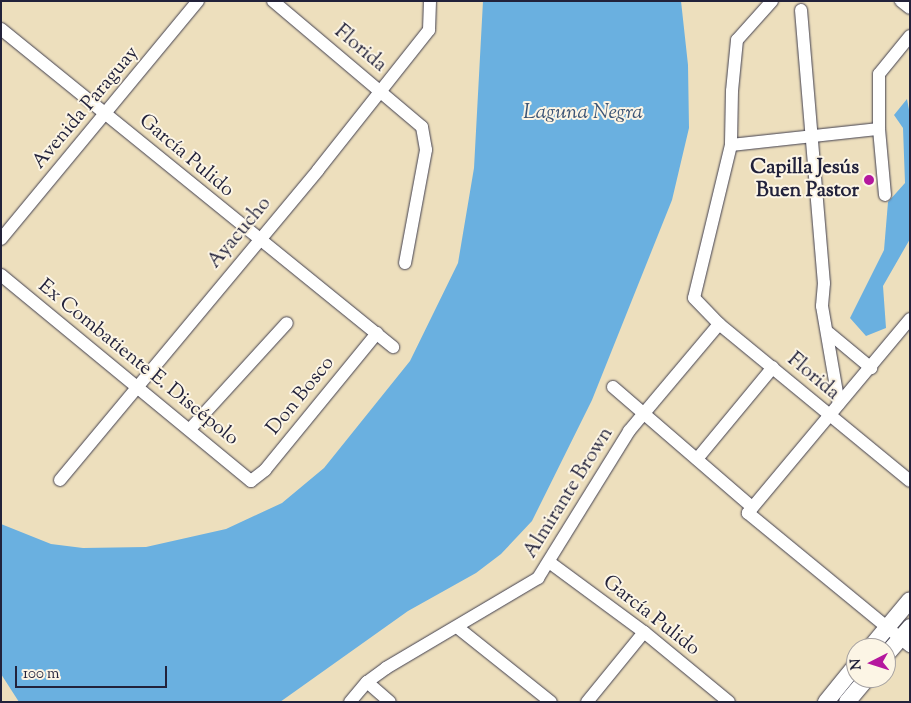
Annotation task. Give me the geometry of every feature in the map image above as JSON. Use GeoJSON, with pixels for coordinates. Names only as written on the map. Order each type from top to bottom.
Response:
{"type":"FeatureCollection","features":[{"type":"Feature","properties":{"kind":"main road"},"geometry":{"type":"LineString","coordinates":[[878,638],[910,600]]}},
{"type":"Feature","properties":{"kind":"main road"},"geometry":{"type":"LineString","coordinates":[[896,646],[907,637]]}},
{"type":"Feature","properties":{"kind":"main road"},"geometry":{"type":"LineString","coordinates":[[826,702],[846,678]]}},
{"type":"Feature","properties":{"kind":"main road"},"geometry":{"type":"LineString","coordinates":[[847,702],[859,688]]}},
{"type":"Feature","properties":{"kind":"street","name":"Avenida Paraguay"},"geometry":{"type":"LineString","coordinates":[[1,239],[198,1]]}},
{"type":"Feature","properties":{"kind":"street","name":"Florida"},"geometry":{"type":"LineString","coordinates":[[273,1],[422,127],[426,150],[405,263]]}},
{"type":"Feature","properties":{"kind":"street","name":"Ayacucho"},"geometry":{"type":"LineString","coordinates":[[60,480],[429,30],[430,1]]}},
{"type":"Feature","properties":{"kind":"street"},"geometry":{"type":"LineString","coordinates":[[772,1],[738,40],[732,91],[731,145],[879,129]]}},
{"type":"Feature","properties":{"kind":"street"},"geometry":{"type":"LineString","coordinates":[[901,1],[910,8]]}},
{"type":"Feature","properties":{"kind":"street"},"geometry":{"type":"LineString","coordinates":[[801,10],[824,282],[822,306],[829,333],[839,404]]}},
{"type":"Feature","properties":{"kind":"street","name":"García Pulido"},"geometry":{"type":"LineString","coordinates":[[1,29],[258,240],[377,333],[393,348]]}},
{"type":"Feature","properties":{"kind":"street"},"geometry":{"type":"LineString","coordinates":[[886,195],[879,129],[879,74],[910,36]]}},
{"type":"Feature","properties":{"kind":"street","name":"Florida"},"geometry":{"type":"LineString","coordinates":[[731,145],[694,298],[719,324],[910,482]]}},
{"type":"Feature","properties":{"kind":"street","name":"Ex Combatiente E. Discépolo"},"geometry":{"type":"LineString","coordinates":[[1,275],[191,428],[251,481]]}},
{"type":"Feature","properties":{"kind":"street"},"geometry":{"type":"LineString","coordinates":[[750,510],[829,415],[872,368],[910,319]]}},
{"type":"Feature","properties":{"kind":"street"},"geometry":{"type":"LineString","coordinates":[[191,428],[287,323]]}},
{"type":"Feature","properties":{"kind":"street","name":"Almirante Brown"},"geometry":{"type":"LineString","coordinates":[[350,702],[367,682],[538,578],[629,431],[719,324]]}},
{"type":"Feature","properties":{"kind":"street","name":"Don Bosco"},"geometry":{"type":"LineString","coordinates":[[251,481],[265,470],[377,333]]}},
{"type":"Feature","properties":{"kind":"street"},"geometry":{"type":"LineString","coordinates":[[829,333],[872,368]]}},
{"type":"Feature","properties":{"kind":"street"},"geometry":{"type":"LineString","coordinates":[[697,459],[773,367]]}},
{"type":"Feature","properties":{"kind":"street"},"geometry":{"type":"LineString","coordinates":[[613,387],[697,459],[750,510],[888,626],[907,637]]}},
{"type":"Feature","properties":{"kind":"street","name":"García Pulido"},"geometry":{"type":"LineString","coordinates":[[549,562],[644,632],[729,702]]}},
{"type":"Feature","properties":{"kind":"street"},"geometry":{"type":"LineString","coordinates":[[457,627],[551,702]]}},
{"type":"Feature","properties":{"kind":"street"},"geometry":{"type":"LineString","coordinates":[[587,702],[644,632]]}},
{"type":"Feature","properties":{"kind":"street"},"geometry":{"type":"LineString","coordinates":[[367,682],[390,702]]}},
{"type":"Feature","properties":{"kind":"water","name":"Laguna Negra"},"geometry":{"type":"Polygon","coordinates":[[[483,1],[681,1],[688,65],[689,128],[672,200],[592,400],[532,521],[501,554],[476,573],[408,611],[280,702],[19,702],[1,674],[1,524],[51,544],[83,548],[146,547],[226,529],[282,503],[324,468],[410,361],[458,263],[474,168],[483,1]]]}},
{"type":"Feature","properties":{"kind":"water"},"geometry":{"type":"Polygon","coordinates":[[[907,99],[910,115],[910,239],[883,286],[886,328],[866,336],[850,318],[884,250],[888,202],[905,183],[903,128],[894,115],[907,99]]]}},
{"type":"Feature","properties":{"kind":"place","name":"Capilla Jesús Buen Pastor"},"geometry":{"type":"Point","coordinates":[869,180]}}]}
